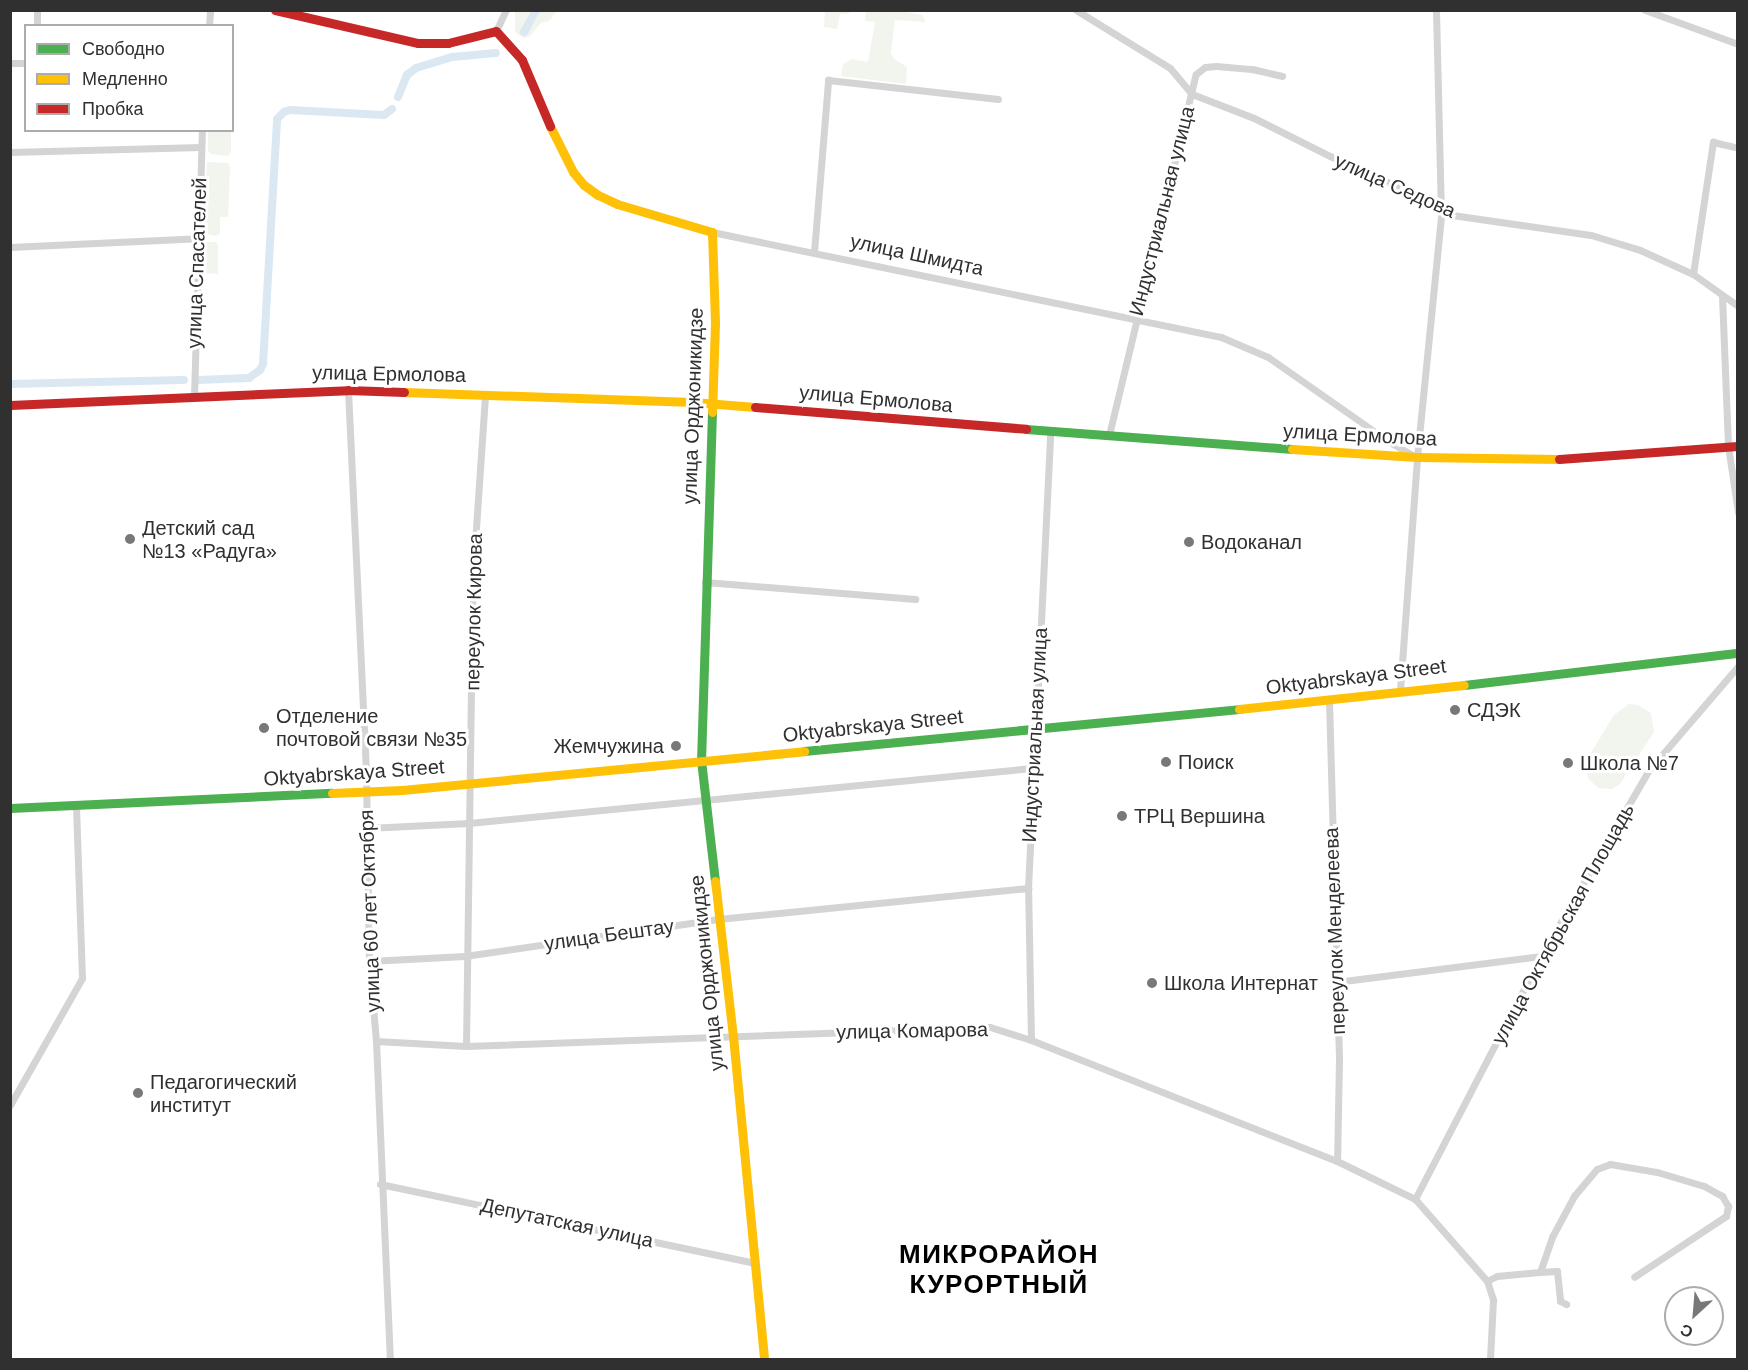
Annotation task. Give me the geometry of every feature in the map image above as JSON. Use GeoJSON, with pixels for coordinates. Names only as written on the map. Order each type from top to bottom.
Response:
{"type":"FeatureCollection","features":[{"type":"Feature","properties":{"kind":"street"},"geometry":{"type":"LineString","coordinates":[[275,10],[418,43],[448,44],[496,32],[506,10]]}},
{"type":"Feature","properties":{"kind":"street","name":"улица Седова"},"geometry":{"type":"LineString","coordinates":[[1076,10],[1170,68],[1192,94],[1254,118],[1440,207],[1452,215],[1592,235],[1640,250],[1693,274],[1737,306]]}},
{"type":"Feature","properties":{"kind":"street"},"geometry":{"type":"LineString","coordinates":[[1400,690],[1417,457],[1440,207],[1436,10]]}},
{"type":"Feature","properties":{"kind":"street"},"geometry":{"type":"LineString","coordinates":[[1646,10],[1737,44]]}},
{"type":"Feature","properties":{"kind":"street","name":"улица Шмидта"},"geometry":{"type":"LineString","coordinates":[[496,32],[522,60],[560,149],[573,172],[598,195],[617,204],[712,232],[1221,337],[1268,357],[1388,441],[1417,457]]}},
{"type":"Feature","properties":{"kind":"street","name":"Индустриальная улица"},"geometry":{"type":"LineString","coordinates":[[1108,435],[1135,318],[1177,162],[1196,74],[1205,67],[1238,67],[1282,76]]}},
{"type":"Feature","properties":{"kind":"street"},"geometry":{"type":"LineString","coordinates":[[814,252],[828,80],[998,99]]}},
{"type":"Feature","properties":{"kind":"street","name":"улица Спасателей"},"geometry":{"type":"LineString","coordinates":[[194,392],[202,132]]}},
{"type":"Feature","properties":{"kind":"street"},"geometry":{"type":"LineString","coordinates":[[1693,274],[1713,142],[1737,148]]}},
{"type":"Feature","properties":{"kind":"street"},"geometry":{"type":"LineString","coordinates":[[10,152],[201,147]]}},
{"type":"Feature","properties":{"kind":"street","name":"улица Орджоникидзе"},"geometry":{"type":"LineString","coordinates":[[712,232],[714,323],[701,760],[733,1036],[764,1359]]}},
{"type":"Feature","properties":{"kind":"street"},"geometry":{"type":"LineString","coordinates":[[10,247],[198,238]]}},
{"type":"Feature","properties":{"kind":"street"},"geometry":{"type":"LineString","coordinates":[[1722,296],[1737,512]]}},
{"type":"Feature","properties":{"kind":"street","name":"улица Ермолова"},"geometry":{"type":"LineString","coordinates":[[10,405],[194,392],[348,390],[711,404],[1417,457],[1553,459],[1733,446]]}},
{"type":"Feature","properties":{"kind":"street","name":"улица 60 лет Октября"},"geometry":{"type":"LineString","coordinates":[[348,390],[366,793],[369,961],[376,1041],[380,1184],[390,1359]]}},
{"type":"Feature","properties":{"kind":"street","name":"переулок Кирова"},"geometry":{"type":"LineString","coordinates":[[466,1046],[465,956],[473,572],[485,394]]}},
{"type":"Feature","properties":{"kind":"street","name":"Индустриальная улица"},"geometry":{"type":"LineString","coordinates":[[1030,1040],[1028,888],[1050,431]]}},
{"type":"Feature","properties":{"kind":"street"},"geometry":{"type":"LineString","coordinates":[[705,582],[915,599]]}},
{"type":"Feature","properties":{"kind":"street","name":"Oktyabrskaya Street"},"geometry":{"type":"LineString","coordinates":[[10,808],[366,793],[1329,700],[1400,690],[1737,653]]}},
{"type":"Feature","properties":{"kind":"street","name":"улица Октябрьская Площадь"},"geometry":{"type":"LineString","coordinates":[[1415,1199],[1541,956],[1649,770],[1737,666]]}},
{"type":"Feature","properties":{"kind":"street","name":"переулок Менделеева"},"geometry":{"type":"LineString","coordinates":[[1329,700],[1339,1060],[1337,1161]]}},
{"type":"Feature","properties":{"kind":"street"},"geometry":{"type":"LineString","coordinates":[[367,828],[469,823],[1032,768]]}},
{"type":"Feature","properties":{"kind":"street"},"geometry":{"type":"LineString","coordinates":[[10,1105],[82,978],[76,806]]}},
{"type":"Feature","properties":{"kind":"street","name":"улица Бештау"},"geometry":{"type":"LineString","coordinates":[[369,961],[465,956],[718,919],[1028,888]]}},
{"type":"Feature","properties":{"kind":"street"},"geometry":{"type":"LineString","coordinates":[[1336,982],[1541,956]]}},
{"type":"Feature","properties":{"kind":"street","name":"улица Комарова"},"geometry":{"type":"LineString","coordinates":[[376,1041],[466,1046],[990,1027],[1030,1040],[1337,1161],[1415,1199]]}},
{"type":"Feature","properties":{"kind":"street"},"geometry":{"type":"LineString","coordinates":[[1540,1272],[1564,1212],[1597,1169],[1610,1164],[1622,1164],[1704,1186],[1722,1196],[1728,1206],[1726,1216],[1634,1277]]}},
{"type":"Feature","properties":{"kind":"street","name":"Депутатская улица"},"geometry":{"type":"LineString","coordinates":[[380,1184],[754,1263]]}},
{"type":"Feature","properties":{"kind":"street"},"geometry":{"type":"LineString","coordinates":[[1415,1199],[1487,1281],[1493,1300],[1490,1359]]}},
{"type":"Feature","properties":{"kind":"street"},"geometry":{"type":"LineString","coordinates":[[1487,1281],[1497,1276],[1557,1271],[1560,1301],[1566,1304]]}},
{"type":"Feature","properties":{"kind":"shaded area"},"geometry":{"type":"Polygon","coordinates":[[[515,10],[557,11],[549,21],[541,23],[529,37],[524,38],[515,32],[515,10]]]}},
{"type":"Feature","properties":{"kind":"shaded area"},"geometry":{"type":"Polygon","coordinates":[[[825,10],[852,11],[840,14],[837,29],[824,27],[825,10]]]}},
{"type":"Feature","properties":{"kind":"shaded area"},"geometry":{"type":"Polygon","coordinates":[[[866,11],[899,11],[923,15],[925,22],[895,20],[891,53],[894,59],[907,67],[906,84],[841,76],[843,64],[852,59],[868,62],[875,22],[865,21],[866,11]]]}},
{"type":"Feature","properties":{"kind":"shaded area"},"geometry":{"type":"Polygon","coordinates":[[[208,132],[231,132],[231,152],[228,156],[211,154],[208,151],[208,132]]]}},
{"type":"Feature","properties":{"kind":"shaded area"},"geometry":{"type":"Polygon","coordinates":[[[207,162],[228,163],[230,167],[228,217],[220,217],[220,234],[216,236],[203,233],[207,162]]]}},
{"type":"Feature","properties":{"kind":"shaded area"},"geometry":{"type":"Polygon","coordinates":[[[205,242],[216,242],[218,246],[218,274],[202,273],[202,245],[205,242]]]}},
{"type":"Feature","properties":{"kind":"shaded area"},"geometry":{"type":"Polygon","coordinates":[[[1629,704],[1638,705],[1651,713],[1654,732],[1620,784],[1612,789],[1598,788],[1588,778],[1586,761],[1614,715],[1629,704]]]}},
{"type":"Feature","properties":{"kind":"waterway"},"geometry":{"type":"LineString","coordinates":[[524,32],[536,10]]}},
{"type":"Feature","properties":{"kind":"waterway"},"geometry":{"type":"LineString","coordinates":[[398,97],[407,75],[416,68],[452,57],[496,53]]}},
{"type":"Feature","properties":{"kind":"waterway"},"geometry":{"type":"LineString","coordinates":[[198,380],[249,378],[260,370],[263,364],[277,119],[290,110],[384,115],[392,109]]}},
{"type":"Feature","properties":{"kind":"waterway"},"geometry":{"type":"LineString","coordinates":[[10,384],[184,380]]}},
{"type":"Feature","properties":{"kind":"traffic: fast"},"geometry":{"type":"LineString","coordinates":[[712,412],[701,760],[715,881]]}},
{"type":"Feature","properties":{"kind":"traffic: fast"},"geometry":{"type":"LineString","coordinates":[[1026,429],[1292,449]]}},
{"type":"Feature","properties":{"kind":"traffic: fast"},"geometry":{"type":"LineString","coordinates":[[1464,685],[1738,653]]}},
{"type":"Feature","properties":{"kind":"traffic: fast"},"geometry":{"type":"LineString","coordinates":[[804,751],[1239,709]]}},
{"type":"Feature","properties":{"kind":"traffic: fast"},"geometry":{"type":"LineString","coordinates":[[10,808],[332,793]]}},
{"type":"Feature","properties":{"kind":"traffic: slow"},"geometry":{"type":"LineString","coordinates":[[550,126],[573,172],[584,185],[598,195],[617,204],[712,232],[715,323],[712,412]]}},
{"type":"Feature","properties":{"kind":"traffic: slow"},"geometry":{"type":"LineString","coordinates":[[404,392],[693,402],[755,407]]}},
{"type":"Feature","properties":{"kind":"traffic: slow"},"geometry":{"type":"LineString","coordinates":[[1292,449],[1417,457],[1559,459]]}},
{"type":"Feature","properties":{"kind":"traffic: slow"},"geometry":{"type":"LineString","coordinates":[[1239,709],[1464,685]]}},
{"type":"Feature","properties":{"kind":"traffic: slow"},"geometry":{"type":"LineString","coordinates":[[332,793],[402,790],[804,751]]}},
{"type":"Feature","properties":{"kind":"traffic: slow"},"geometry":{"type":"LineString","coordinates":[[715,881],[733,1036],[764,1360]]}},
{"type":"Feature","properties":{"kind":"traffic: jam"},"geometry":{"type":"LineString","coordinates":[[275,10],[418,43],[448,43],[496,31],[522,60],[550,126]]}},
{"type":"Feature","properties":{"kind":"traffic: jam"},"geometry":{"type":"LineString","coordinates":[[10,405],[348,390],[404,392]]}},
{"type":"Feature","properties":{"kind":"traffic: jam"},"geometry":{"type":"LineString","coordinates":[[755,407],[1026,429]]}},
{"type":"Feature","properties":{"kind":"traffic: jam"},"geometry":{"type":"LineString","coordinates":[[1559,459],[1738,446]]}},
{"type":"Feature","properties":{"kind":"place","name":"Детский сад №13 «Радуга»"},"geometry":{"type":"Point","coordinates":[130,539]}},
{"type":"Feature","properties":{"kind":"place","name":"Водоканал"},"geometry":{"type":"Point","coordinates":[1189,542]}},
{"type":"Feature","properties":{"kind":"place","name":"СДЭК"},"geometry":{"type":"Point","coordinates":[1455,710]}},
{"type":"Feature","properties":{"kind":"place","name":"Отделение почтовой связи №35"},"geometry":{"type":"Point","coordinates":[264,728]}},
{"type":"Feature","properties":{"kind":"place","name":"Жемчужина"},"geometry":{"type":"Point","coordinates":[676,746]}},
{"type":"Feature","properties":{"kind":"place","name":"Поиск"},"geometry":{"type":"Point","coordinates":[1166,762]}},
{"type":"Feature","properties":{"kind":"place","name":"Школа №7"},"geometry":{"type":"Point","coordinates":[1568,763]}},
{"type":"Feature","properties":{"kind":"place","name":"ТРЦ Вершина"},"geometry":{"type":"Point","coordinates":[1122,816]}},
{"type":"Feature","properties":{"kind":"place","name":"Школа Интернат"},"geometry":{"type":"Point","coordinates":[1152,983]}},
{"type":"Feature","properties":{"kind":"place","name":"Педагогический институт"},"geometry":{"type":"Point","coordinates":[138,1093]}},
{"type":"Feature","properties":{"kind":"district","name":"МИКРОРАЙОН КУРОРТНЫЙ"},"geometry":{"type":"Point","coordinates":[999,1270]}}]}
